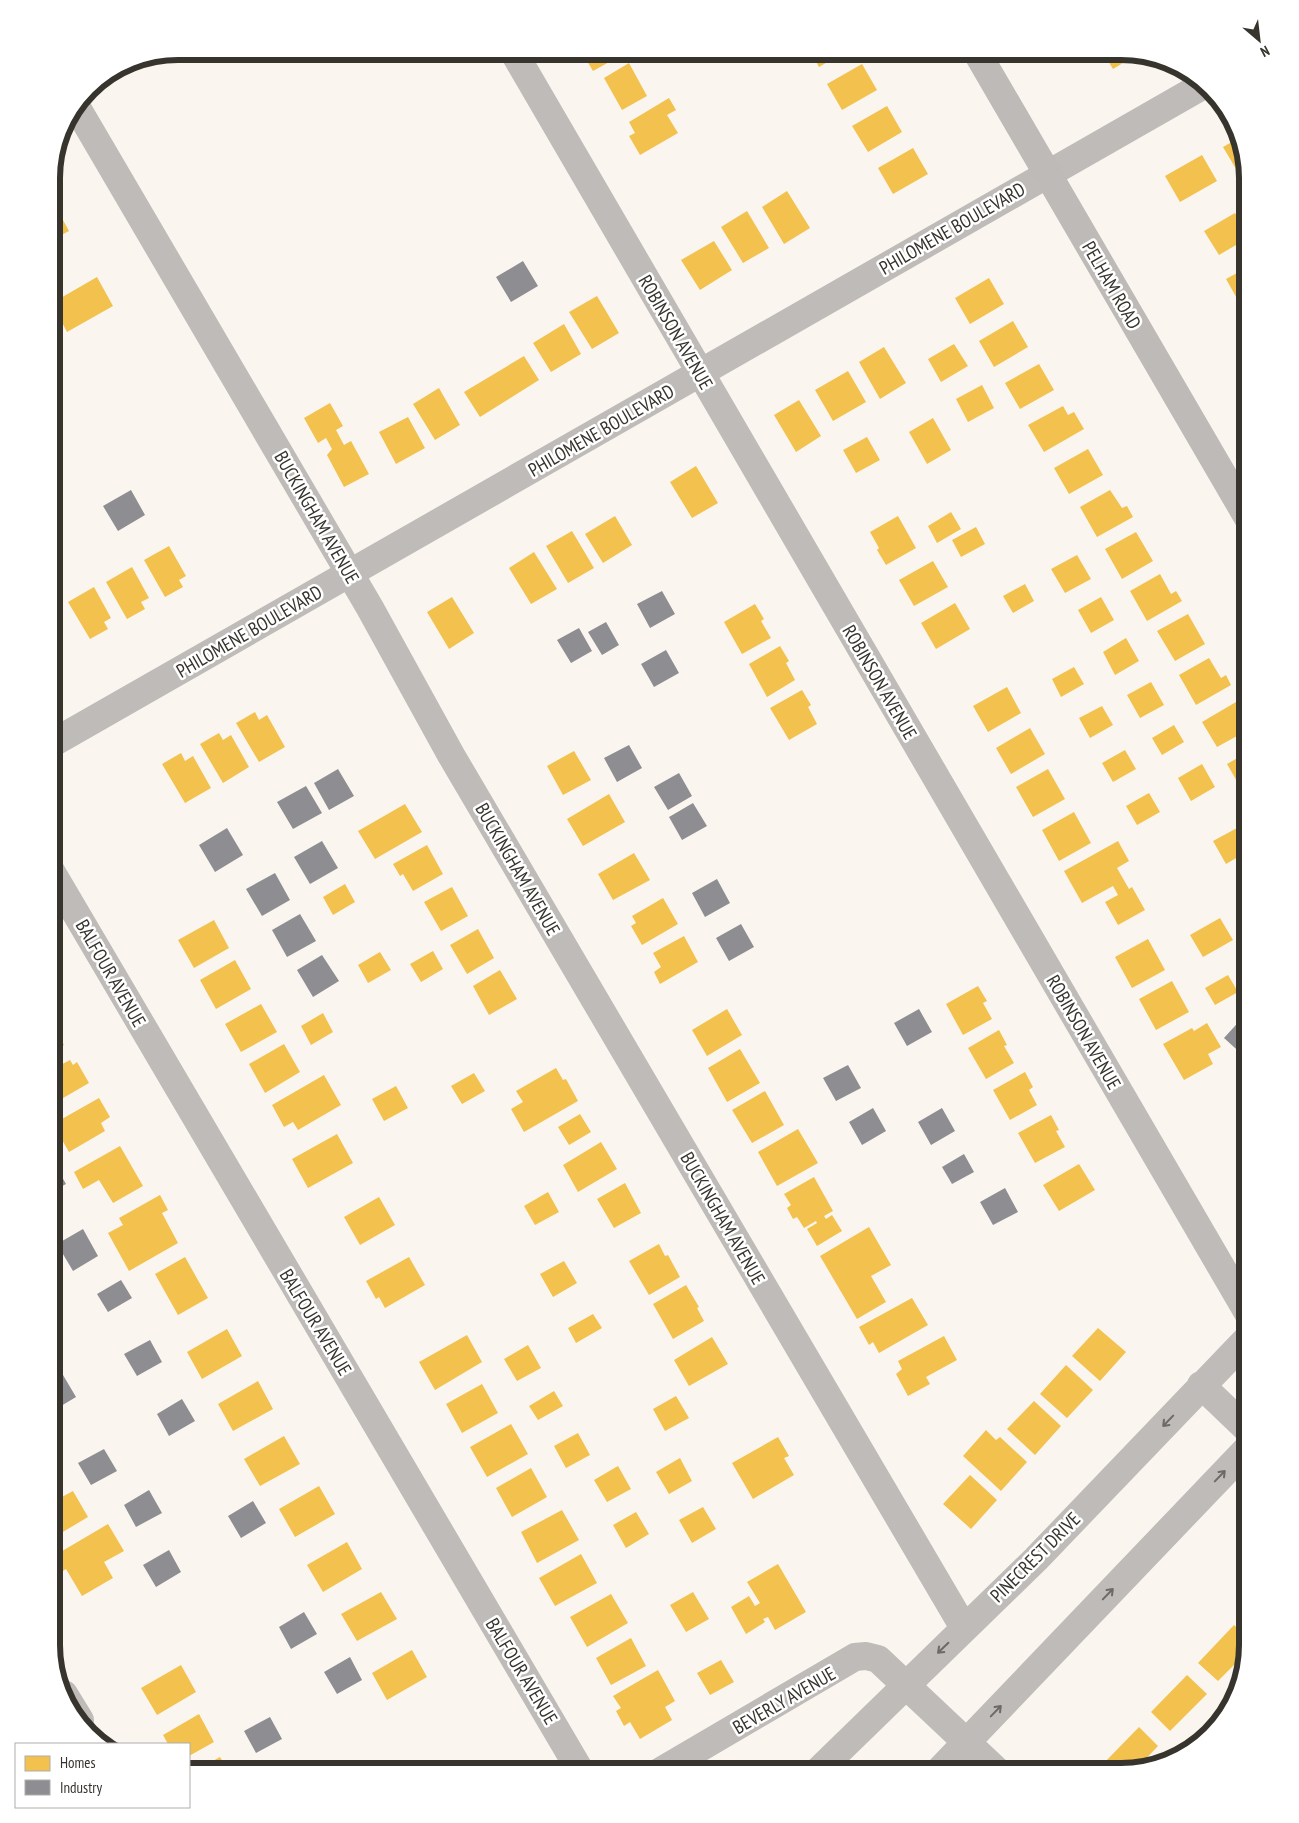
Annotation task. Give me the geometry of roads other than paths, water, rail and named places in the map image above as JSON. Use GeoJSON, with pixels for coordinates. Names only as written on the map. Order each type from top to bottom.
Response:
{"type":"FeatureCollection","features":[{"type":"Feature","properties":{"kind":"main road","name":"PELHAM ROAD"},"geometry":{"type":"LineString","coordinates":[[981,60],[1239,503]]}},
{"type":"Feature","properties":{"kind":"street","name":"ROBINSON AVENUE"},"geometry":{"type":"LineString","coordinates":[[518,60],[1239,1298]]}},
{"type":"Feature","properties":{"kind":"street","name":"PHILOMENE BOULEVARD"},"geometry":{"type":"LineString","coordinates":[[60,739],[1198,88]]}},
{"type":"Feature","properties":{"kind":"street","name":"BUCKINGHAM AVENUE"},"geometry":{"type":"LineString","coordinates":[[80,112],[350,574],[456,764],[964,1628]]}},
{"type":"Feature","properties":{"kind":"street","name":"BALFOUR AVENUE"},"geometry":{"type":"LineString","coordinates":[[60,886],[576,1763]]}},
{"type":"Feature","properties":{"kind":"street","name":"PINECREST DRIVE"},"geometry":{"type":"LineString","coordinates":[[826,1763],[1036,1559],[1239,1347]]}},
{"type":"Feature","properties":{"kind":"street"},"geometry":{"type":"LineString","coordinates":[[1202,1385],[1239,1421]]}},
{"type":"Feature","properties":{"kind":"street"},"geometry":{"type":"LineString","coordinates":[[947,1763],[1239,1457]]}},
{"type":"Feature","properties":{"kind":"street","name":"BEVERLY AVENUE"},"geometry":{"type":"LineString","coordinates":[[674,1763],[855,1657],[866,1656],[878,1659],[906,1685]]}},
{"type":"Feature","properties":{"kind":"street"},"geometry":{"type":"LineString","coordinates":[[906,1685],[989,1763]]}}]}
